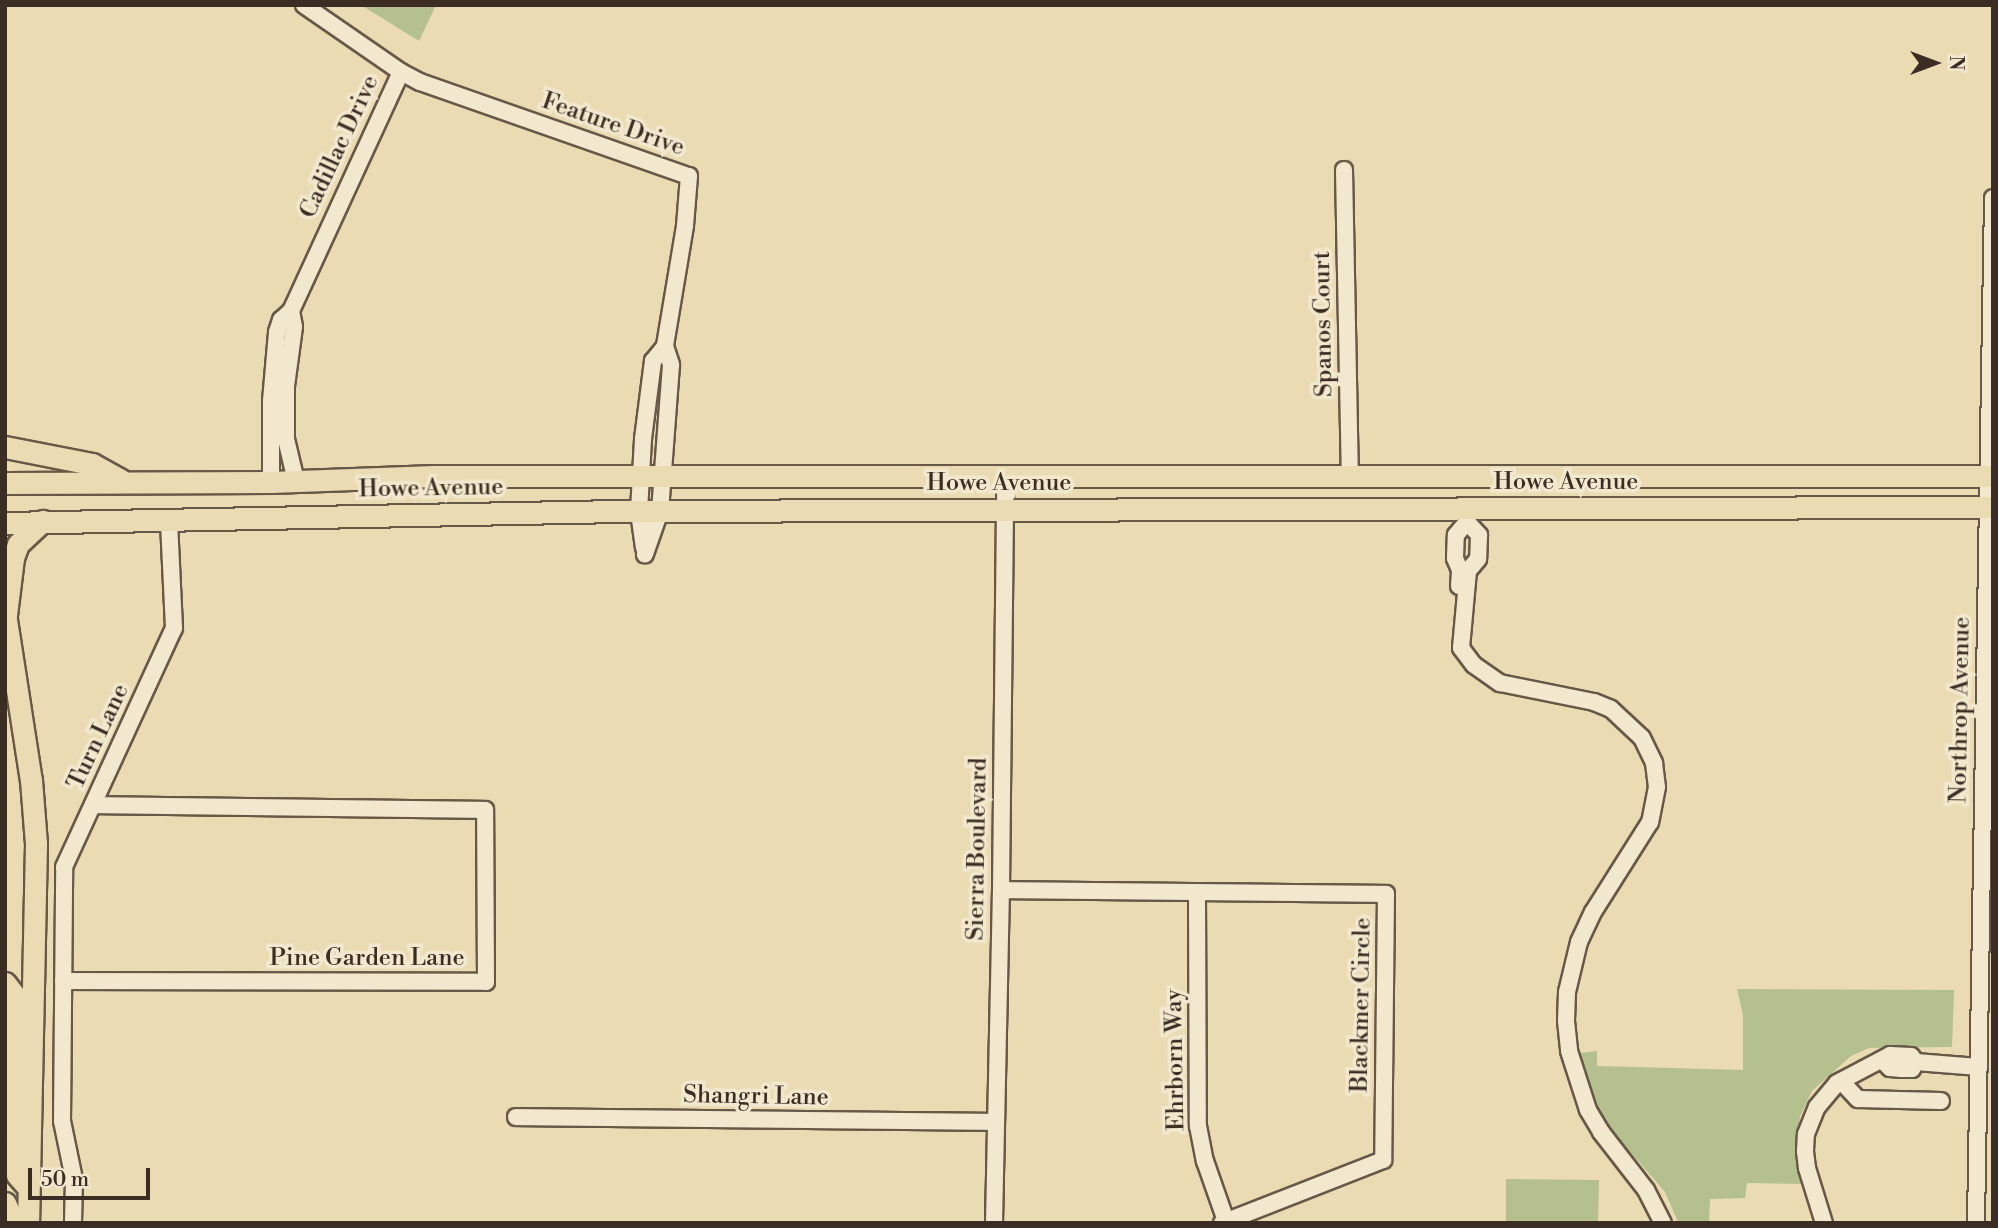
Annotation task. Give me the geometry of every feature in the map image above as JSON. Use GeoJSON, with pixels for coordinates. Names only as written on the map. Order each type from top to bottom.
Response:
{"type":"FeatureCollection","features":[{"type":"Feature","properties":{"kind":"main road"},"geometry":{"type":"LineString","coordinates":[[5,447],[92,464],[122,481]]}},
{"type":"Feature","properties":{"kind":"main road","name":"Howe Avenue"},"geometry":{"type":"LineString","coordinates":[[5,483],[271,482],[434,476],[1990,476]]}},
{"type":"Feature","properties":{"kind":"main road"},"geometry":{"type":"LineString","coordinates":[[1189,510],[1217,490],[1323,491],[1350,477]]}},
{"type":"Feature","properties":{"kind":"main road"},"geometry":{"type":"LineString","coordinates":[[1467,516],[1469,497],[1480,490],[1571,489],[1591,477]]}},
{"type":"Feature","properties":{"kind":"main road","name":"Howe Avenue"},"geometry":{"type":"LineString","coordinates":[[5,523],[649,511],[1189,510],[1467,516],[1990,507]]}},
{"type":"Feature","properties":{"kind":"main road"},"geometry":{"type":"LineString","coordinates":[[28,1223],[36,844],[31,780],[5,614],[13,558],[18,544],[43,521]]}},
{"type":"Feature","properties":{"kind":"main road"},"geometry":{"type":"LineString","coordinates":[[5,983],[15,996],[17,1175],[29,1188]]}},
{"type":"Feature","properties":{"kind":"main road"},"geometry":{"type":"LineString","coordinates":[[5,1203],[14,1223]]}},
{"type":"Feature","properties":{"kind":"street","name":"Cadillac Drive"},"geometry":{"type":"LineString","coordinates":[[271,482],[274,352],[281,320],[291,312],[401,72],[304,5]]}},
{"type":"Feature","properties":{"kind":"street","name":"Feature Drive"},"geometry":{"type":"LineString","coordinates":[[401,72],[420,82],[689,176],[691,185],[665,346],[671,365],[651,476],[649,511]]}},
{"type":"Feature","properties":{"kind":"street","name":"Spanos Court"},"geometry":{"type":"LineString","coordinates":[[1345,170],[1350,477]]}},
{"type":"Feature","properties":{"kind":"street","name":"Northrop Avenue"},"geometry":{"type":"LineString","coordinates":[[1976,1223],[1990,507],[1993,198]]}},
{"type":"Feature","properties":{"kind":"street","name":"Cadillac Drive"},"geometry":{"type":"LineString","coordinates":[[291,312],[294,327],[286,386],[286,426],[296,481]]}},
{"type":"Feature","properties":{"kind":"street","name":"Sierra Boulevard"},"geometry":{"type":"LineString","coordinates":[[994,1223],[1001,890],[1005,475]]}},
{"type":"Feature","properties":{"kind":"street"},"geometry":{"type":"LineString","coordinates":[[1464,570],[1478,559],[1479,535],[1467,516],[1456,535],[1455,558],[1464,570],[1461,649],[1487,676],[1517,689],[1594,702],[1611,709],[1642,738],[1654,763],[1657,787],[1650,822],[1593,912],[1579,942],[1567,992],[1566,1021],[1569,1051],[1588,1110],[1601,1132],[1646,1190],[1662,1223]]}},
{"type":"Feature","properties":{"kind":"street","name":"Turn Lane"},"geometry":{"type":"LineString","coordinates":[[73,1223],[75,1187],[62,1121],[64,867],[174,628],[169,521]]}},
{"type":"Feature","properties":{"kind":"street","name":"Pine Garden Lane"},"geometry":{"type":"LineString","coordinates":[[63,977],[486,982],[485,810],[93,805]]}},
{"type":"Feature","properties":{"kind":"street","name":"Blackmer Circle"},"geometry":{"type":"LineString","coordinates":[[1001,890],[1386,894],[1383,1160],[1224,1222]]}},
{"type":"Feature","properties":{"kind":"street","name":"Ehrborn Way"},"geometry":{"type":"LineString","coordinates":[[1197,894],[1198,1126],[1205,1161],[1224,1222]]}},
{"type":"Feature","properties":{"kind":"street"},"geometry":{"type":"LineString","coordinates":[[1824,1223],[1807,1168],[1806,1134],[1816,1107],[1841,1081],[1890,1055],[1911,1056],[1916,1062],[1979,1067]]}},
{"type":"Feature","properties":{"kind":"street"},"geometry":{"type":"LineString","coordinates":[[1841,1081],[1858,1099],[1941,1101]]}},
{"type":"Feature","properties":{"kind":"street","name":"Shangri Lane"},"geometry":{"type":"LineString","coordinates":[[516,1117],[995,1122]]}},
{"type":"Feature","properties":{"kind":"green space"},"geometry":{"type":"Polygon","coordinates":[[[361,5],[436,5],[419,41],[361,5]]]}},
{"type":"Feature","properties":{"kind":"green space"},"geometry":{"type":"Polygon","coordinates":[[[1737,989],[1954,990],[1952,1047],[1869,1048],[1851,1056],[1812,1091],[1800,1117],[1797,1145],[1803,1184],[1747,1183],[1745,1198],[1710,1199],[1709,1223],[1678,1222],[1665,1192],[1614,1133],[1592,1098],[1580,1063],[1580,1053],[1597,1051],[1597,1066],[1743,1070],[1743,1015],[1737,989]]]}},
{"type":"Feature","properties":{"kind":"green space"},"geometry":{"type":"Polygon","coordinates":[[[1506,1179],[1599,1180],[1598,1223],[1506,1223],[1506,1179]]]}}]}
